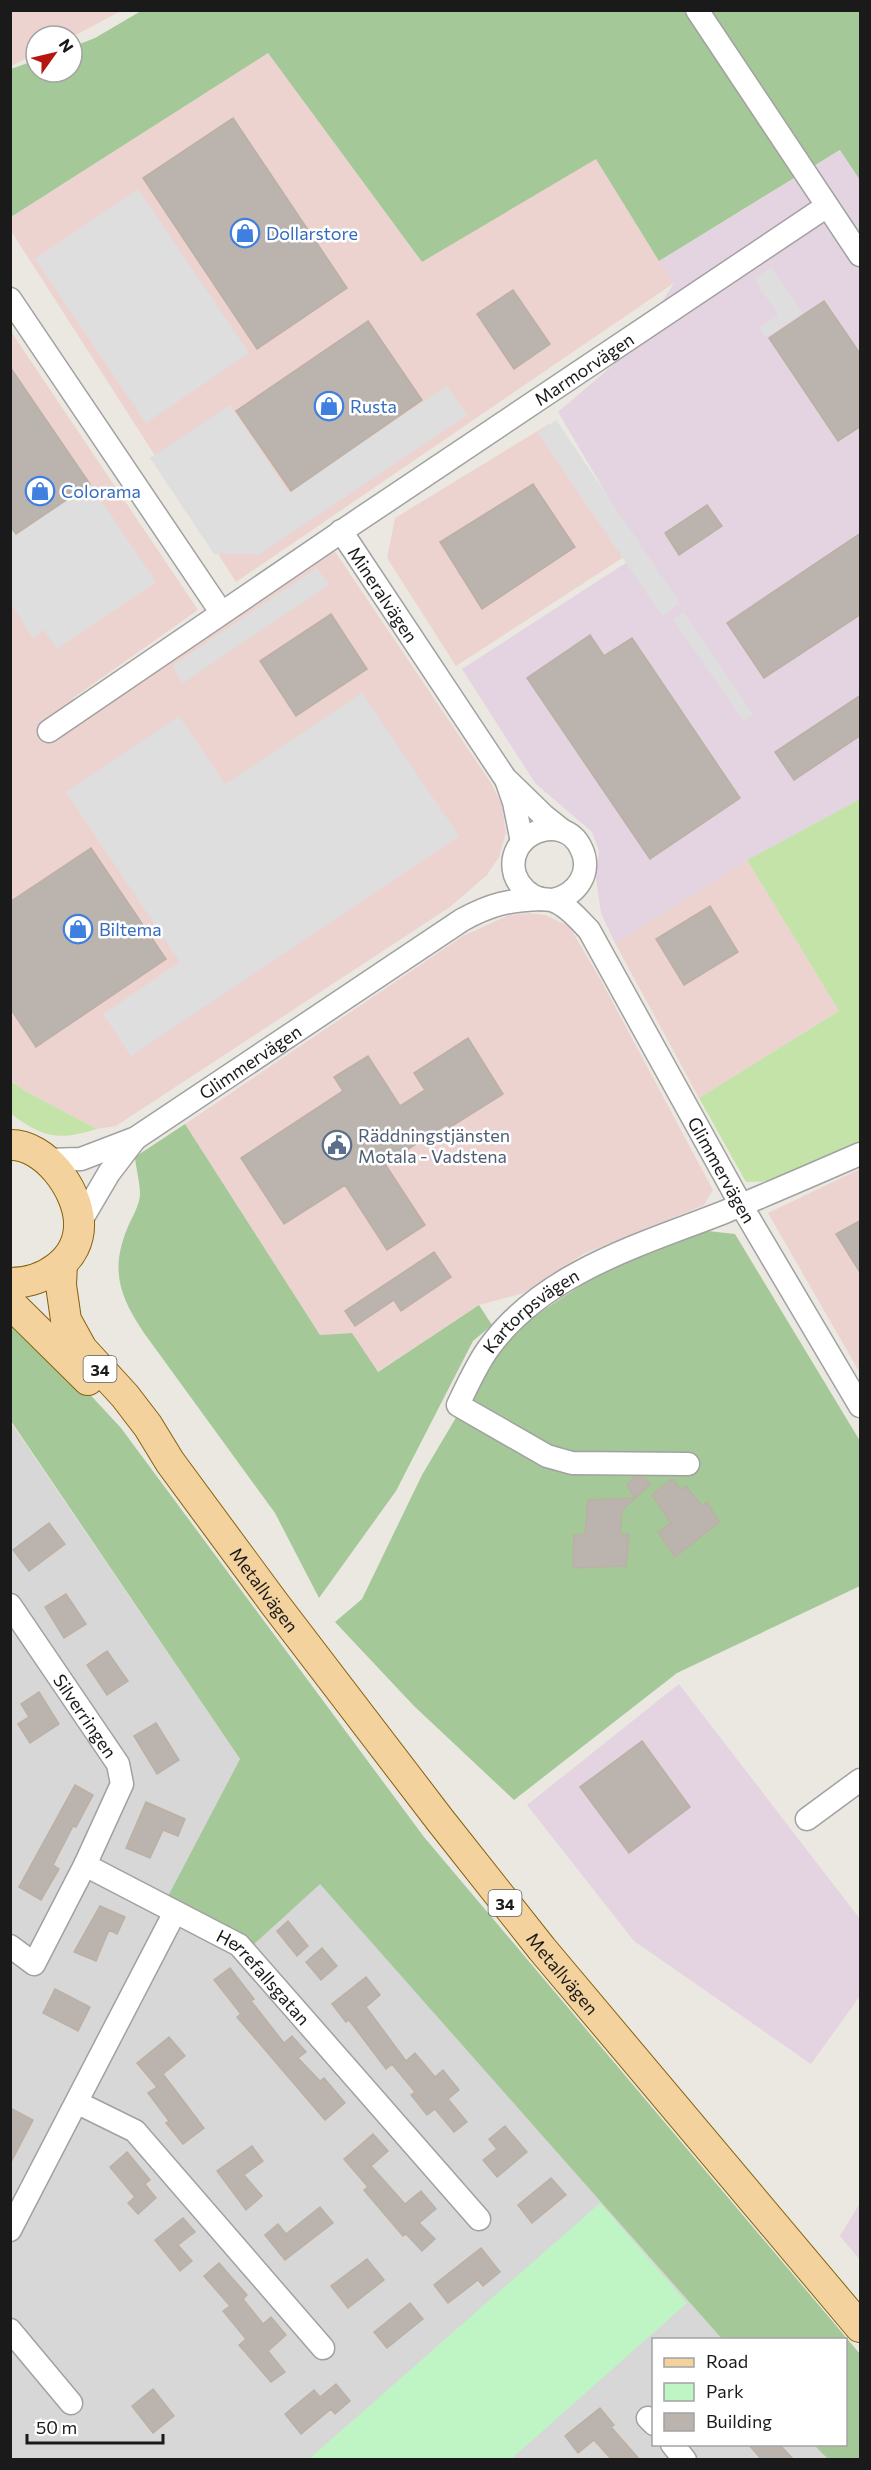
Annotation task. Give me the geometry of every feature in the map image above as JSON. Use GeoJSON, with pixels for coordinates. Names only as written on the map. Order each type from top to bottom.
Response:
{"type":"FeatureCollection","features":[{"type":"Feature","properties":{"kind":"main road"},"geometry":{"type":"LineString","coordinates":[[13,1143],[46,1160],[64,1182],[72,1197],[80,1224]]}},
{"type":"Feature","properties":{"kind":"main road","name":"34"},"geometry":{"type":"LineString","coordinates":[[62,1264],[74,1243],[80,1224]]}},
{"type":"Feature","properties":{"kind":"main road"},"geometry":{"type":"LineString","coordinates":[[10,1283],[47,1276],[62,1264]]}},
{"type":"Feature","properties":{"kind":"main road","name":"Metallvägen"},"geometry":{"type":"LineString","coordinates":[[62,1264],[63,1301],[66,1320],[73,1335],[148,1426],[170,1462],[440,1820],[542,1949],[861,2327]]}},
{"type":"Feature","properties":{"kind":"main road","name":"Metallvägen"},"geometry":{"type":"LineString","coordinates":[[10,1303],[170,1462]]}},
{"type":"Feature","properties":{"kind":"street"},"geometry":{"type":"LineString","coordinates":[[697,10],[861,255]]}},
{"type":"Feature","properties":{"kind":"street","name":"Marmorvägen"},"geometry":{"type":"LineString","coordinates":[[341,531],[827,206]]}},
{"type":"Feature","properties":{"kind":"street"},"geometry":{"type":"LineString","coordinates":[[10,299],[221,612]]}},
{"type":"Feature","properties":{"kind":"street","name":"Mineralvägen"},"geometry":{"type":"LineString","coordinates":[[49,731],[341,531],[505,777],[543,815],[563,831]]}},
{"type":"Feature","properties":{"kind":"street","name":"Mineralvägen"},"geometry":{"type":"LineString","coordinates":[[505,777],[514,802],[522,842]]}},
{"type":"Feature","properties":{"kind":"street"},"geometry":{"type":"LineString","coordinates":[[522,842],[536,831],[554,829],[563,831]]}},
{"type":"Feature","properties":{"kind":"street","name":"Glimmervägen"},"geometry":{"type":"LineString","coordinates":[[485,907],[517,900],[548,900],[568,895],[579,885],[583,876],[584,857],[576,841],[563,831]]}},
{"type":"Feature","properties":{"kind":"street","name":"Glimmervägen"},"geometry":{"type":"LineString","coordinates":[[522,842],[514,858],[514,867],[520,884],[533,896],[548,900],[569,911],[589,930]]}},
{"type":"Feature","properties":{"kind":"street","name":"Glimmervägen"},"geometry":{"type":"LineString","coordinates":[[46,1160],[81,1159],[136,1138],[485,907],[504,884],[514,867]]}},
{"type":"Feature","properties":{"kind":"street","name":"Glimmervägen"},"geometry":{"type":"LineString","coordinates":[[579,885],[589,930],[741,1205],[861,1406]]}},
{"type":"Feature","properties":{"kind":"street","name":"Glimmervägen"},"geometry":{"type":"LineString","coordinates":[[80,1224],[109,1173],[136,1138]]}},
{"type":"Feature","properties":{"kind":"street","name":"Kartorpsvägen"},"geometry":{"type":"LineString","coordinates":[[688,1464],[572,1463],[547,1456],[458,1405],[468,1381],[487,1349],[515,1318],[551,1290],[603,1260],[861,1154]]}},
{"type":"Feature","properties":{"kind":"street","name":"Silverringen"},"geometry":{"type":"LineString","coordinates":[[10,1605],[118,1764],[122,1784],[85,1865],[34,1964],[10,1946]]}},
{"type":"Feature","properties":{"kind":"street"},"geometry":{"type":"LineString","coordinates":[[807,1819],[861,1780]]}},
{"type":"Feature","properties":{"kind":"street"},"geometry":{"type":"LineString","coordinates":[[10,2230],[19,2193],[78,2103],[175,1912],[85,1865]]}},
{"type":"Feature","properties":{"kind":"street","name":"Herrefallsgatan"},"geometry":{"type":"LineString","coordinates":[[175,1912],[239,1946],[479,2219]]}},
{"type":"Feature","properties":{"kind":"street"},"geometry":{"type":"LineString","coordinates":[[78,2103],[135,2131],[323,2348]]}},
{"type":"Feature","properties":{"kind":"street"},"geometry":{"type":"LineString","coordinates":[[10,2330],[71,2403]]}},
{"type":"Feature","properties":{"kind":"street"},"geometry":{"type":"LineString","coordinates":[[673,2446],[685,2460]]}},
{"type":"Feature","properties":{"kind":"shaded area"},"geometry":{"type":"Polygon","coordinates":[[[11,10],[121,11],[84,31],[84,24],[24,24],[24,60],[11,66],[11,10]]]}},
{"type":"Feature","properties":{"kind":"shaded area"},"geometry":{"type":"Polygon","coordinates":[[[268,53],[422,262],[596,158],[674,283],[236,582],[11,231],[11,217],[268,53]]]}},
{"type":"Feature","properties":{"kind":"shaded area"},"geometry":{"type":"Polygon","coordinates":[[[841,150],[860,180],[860,799],[747,860],[615,943],[601,913],[596,878],[599,851],[592,832],[535,783],[462,669],[641,553],[558,412],[633,348],[674,283],[659,261],[841,150]]]}},
{"type":"Feature","properties":{"kind":"shaded area"},"geometry":{"type":"Polygon","coordinates":[[[138,189],[249,353],[146,423],[35,259],[138,189]]]}},
{"type":"Feature","properties":{"kind":"shaded area"},"geometry":{"type":"Polygon","coordinates":[[[771,267],[803,313],[766,338],[759,328],[778,315],[754,279],[771,267]]]}},
{"type":"Feature","properties":{"kind":"shaded area"},"geometry":{"type":"Polygon","coordinates":[[[10,330],[198,610],[73,698],[85,718],[334,550],[491,783],[502,804],[506,832],[499,857],[487,875],[450,907],[116,1126],[97,1129],[27,1092],[11,1080],[10,330]]]}},
{"type":"Feature","properties":{"kind":"shaded area"},"geometry":{"type":"Polygon","coordinates":[[[447,386],[467,415],[260,554],[214,554],[150,458],[230,405],[288,492],[447,386]]]}},
{"type":"Feature","properties":{"kind":"shaded area"},"geometry":{"type":"Polygon","coordinates":[[[556,420],[680,603],[662,616],[538,433],[556,420]]]}},
{"type":"Feature","properties":{"kind":"shaded area"},"geometry":{"type":"Polygon","coordinates":[[[549,424],[630,553],[456,666],[387,558],[395,518],[549,424]]]}},
{"type":"Feature","properties":{"kind":"shaded area"},"geometry":{"type":"Polygon","coordinates":[[[90,484],[156,582],[57,649],[44,630],[33,638],[11,604],[10,526],[16,534],[90,484]]]}},
{"type":"Feature","properties":{"kind":"shaded area"},"geometry":{"type":"Polygon","coordinates":[[[317,568],[329,585],[183,683],[172,666],[317,568]]]}},
{"type":"Feature","properties":{"kind":"shaded area"},"geometry":{"type":"Polygon","coordinates":[[[684,612],[753,714],[743,721],[673,619],[684,612]]]}},
{"type":"Feature","properties":{"kind":"shaded area"},"geometry":{"type":"Polygon","coordinates":[[[362,693],[459,836],[131,1056],[103,1014],[180,962],[66,792],[179,716],[225,784],[362,693]]]}},
{"type":"Feature","properties":{"kind":"shaded area"},"geometry":{"type":"Polygon","coordinates":[[[747,860],[839,1011],[699,1098],[615,943],[747,860]]]}},
{"type":"Feature","properties":{"kind":"shaded area"},"geometry":{"type":"Polygon","coordinates":[[[529,913],[545,915],[569,926],[603,984],[713,1190],[704,1205],[583,1254],[524,1293],[479,1305],[377,1372],[352,1333],[320,1335],[185,1124],[463,936],[509,915],[529,913]]]}},
{"type":"Feature","properties":{"kind":"shaded area"},"geometry":{"type":"Polygon","coordinates":[[[860,1169],[860,1373],[768,1213],[860,1169]]]}},
{"type":"Feature","properties":{"kind":"shaded area"},"geometry":{"type":"Polygon","coordinates":[[[10,1421],[240,1759],[165,1904],[250,1948],[320,1883],[721,2338],[652,2338],[652,2446],[815,2446],[828,2459],[11,2459],[10,1421]]]}},
{"type":"Feature","properties":{"kind":"shaded area"},"geometry":{"type":"Polygon","coordinates":[[[679,1684],[860,1919],[860,1996],[811,2064],[634,1941],[527,1805],[679,1684]]]}},
{"type":"Feature","properties":{"kind":"shaded area"},"geometry":{"type":"Polygon","coordinates":[[[860,2203],[860,2260],[840,2236],[860,2203]]]}},
{"type":"Feature","properties":{"kind":"green space"},"geometry":{"type":"Polygon","coordinates":[[[141,11],[860,11],[860,180],[840,150],[659,261],[596,159],[422,262],[268,53],[11,217],[11,69],[24,64],[24,84],[84,84],[84,42],[141,11]]]}},
{"type":"Feature","properties":{"kind":"green space"},"geometry":{"type":"Polygon","coordinates":[[[860,799],[860,1154],[807,1180],[746,1182],[699,1098],[839,1011],[747,860],[860,799]]]}},
{"type":"Feature","properties":{"kind":"green space"},"geometry":{"type":"Polygon","coordinates":[[[10,1080],[27,1092],[97,1129],[61,1136],[33,1128],[11,1114],[10,1080]]]}},
{"type":"Feature","properties":{"kind":"green space"},"geometry":{"type":"Polygon","coordinates":[[[185,1124],[320,1335],[352,1333],[378,1372],[479,1305],[492,1325],[473,1341],[396,1491],[319,1598],[275,1513],[144,1333],[129,1307],[120,1283],[119,1258],[122,1244],[140,1198],[135,1157],[185,1124]]]}},
{"type":"Feature","properties":{"kind":"green space"},"geometry":{"type":"Polygon","coordinates":[[[708,1231],[735,1234],[860,1441],[860,1586],[677,1673],[514,1800],[414,1706],[335,1622],[362,1599],[422,1475],[464,1404],[511,1332],[599,1273],[708,1231]]]}},
{"type":"Feature","properties":{"kind":"green space"},"geometry":{"type":"Polygon","coordinates":[[[10,1316],[56,1358],[121,1428],[424,1837],[847,2338],[721,2338],[320,1884],[250,1948],[164,1904],[240,1759],[11,1421],[10,1316]]]}},
{"type":"Feature","properties":{"kind":"green space"},"geometry":{"type":"Polygon","coordinates":[[[600,2203],[687,2303],[511,2459],[309,2459],[600,2203]]]}},
{"type":"Feature","properties":{"kind":"green space"},"geometry":{"type":"Polygon","coordinates":[[[847,2339],[860,2354],[860,2459],[828,2459],[815,2446],[847,2446],[847,2339]]]}},
{"type":"Feature","properties":{"kind":"building","name":"Dollarstore"},"geometry":{"type":"Polygon","coordinates":[[[233,118],[347,288],[257,349],[143,178],[233,118]]]}},
{"type":"Feature","properties":{"kind":"building"},"geometry":{"type":"Polygon","coordinates":[[[513,290],[550,344],[514,369],[477,314],[513,290]]]}},
{"type":"Feature","properties":{"kind":"building"},"geometry":{"type":"Polygon","coordinates":[[[824,301],[861,355],[861,426],[838,441],[769,338],[824,301]]]}},
{"type":"Feature","properties":{"kind":"building","name":"Rusta"},"geometry":{"type":"Polygon","coordinates":[[[368,321],[422,400],[291,491],[236,411],[368,321]]]}},
{"type":"Feature","properties":{"kind":"building"},"geometry":{"type":"Polygon","coordinates":[[[10,367],[90,484],[16,534],[10,526],[10,367]]]}},
{"type":"Feature","properties":{"kind":"building"},"geometry":{"type":"Polygon","coordinates":[[[533,484],[575,547],[482,609],[440,542],[533,484]]]}},
{"type":"Feature","properties":{"kind":"building"},"geometry":{"type":"Polygon","coordinates":[[[707,505],[722,526],[679,555],[665,533],[707,505]]]}},
{"type":"Feature","properties":{"kind":"building"},"geometry":{"type":"Polygon","coordinates":[[[861,533],[861,614],[764,678],[727,623],[861,533]]]}},
{"type":"Feature","properties":{"kind":"building"},"geometry":{"type":"Polygon","coordinates":[[[331,614],[367,669],[296,716],[260,661],[331,614]]]}},
{"type":"Feature","properties":{"kind":"building"},"geometry":{"type":"Polygon","coordinates":[[[590,635],[604,656],[632,638],[740,798],[650,859],[527,678],[590,635]]]}},
{"type":"Feature","properties":{"kind":"building"},"geometry":{"type":"Polygon","coordinates":[[[861,695],[861,735],[794,780],[775,752],[861,695]]]}},
{"type":"Feature","properties":{"kind":"building","name":"Biltema"},"geometry":{"type":"Polygon","coordinates":[[[91,848],[166,959],[36,1047],[10,1008],[10,902],[91,848]]]}},
{"type":"Feature","properties":{"kind":"building"},"geometry":{"type":"Polygon","coordinates":[[[710,906],[738,952],[684,985],[656,939],[710,906]]]}},
{"type":"Feature","properties":{"kind":"building","name":"Räddningstjänsten Motala - Vadstena"},"geometry":{"type":"Polygon","coordinates":[[[468,1038],[503,1094],[449,1128],[447,1124],[385,1164],[425,1225],[387,1250],[345,1185],[284,1224],[241,1158],[343,1091],[334,1077],[368,1056],[400,1106],[425,1090],[414,1073],[468,1038]]]}},
{"type":"Feature","properties":{"kind":"building"},"geometry":{"type":"Polygon","coordinates":[[[861,1220],[861,1274],[836,1234],[861,1220]]]}},
{"type":"Feature","properties":{"kind":"building"},"geometry":{"type":"Polygon","coordinates":[[[434,1252],[451,1277],[401,1311],[394,1300],[355,1326],[345,1311],[434,1252]]]}},
{"type":"Feature","properties":{"kind":"building"},"geometry":{"type":"Polygon","coordinates":[[[634,1477],[642,1477],[651,1484],[635,1498],[627,1485],[634,1477]]]}},
{"type":"Feature","properties":{"kind":"building"},"geometry":{"type":"Polygon","coordinates":[[[672,1479],[681,1490],[686,1486],[702,1506],[707,1502],[719,1522],[675,1557],[658,1532],[671,1523],[652,1495],[672,1479]]]}},
{"type":"Feature","properties":{"kind":"building"},"geometry":{"type":"Polygon","coordinates":[[[635,1498],[622,1510],[620,1534],[629,1534],[626,1566],[573,1568],[574,1535],[585,1534],[588,1500],[635,1498]]]}},
{"type":"Feature","properties":{"kind":"building"},"geometry":{"type":"Polygon","coordinates":[[[49,1523],[65,1544],[29,1571],[13,1550],[49,1523]]]}},
{"type":"Feature","properties":{"kind":"building"},"geometry":{"type":"Polygon","coordinates":[[[66,1594],[86,1624],[64,1638],[45,1607],[66,1594]]]}},
{"type":"Feature","properties":{"kind":"building"},"geometry":{"type":"Polygon","coordinates":[[[107,1651],[128,1681],[107,1695],[87,1665],[107,1651]]]}},
{"type":"Feature","properties":{"kind":"building"},"geometry":{"type":"Polygon","coordinates":[[[39,1692],[59,1724],[30,1743],[18,1724],[29,1717],[21,1704],[39,1692]]]}},
{"type":"Feature","properties":{"kind":"building"},"geometry":{"type":"Polygon","coordinates":[[[156,1723],[179,1760],[157,1774],[134,1736],[156,1723]]]}},
{"type":"Feature","properties":{"kind":"building"},"geometry":{"type":"Polygon","coordinates":[[[642,1741],[690,1807],[629,1853],[580,1787],[642,1741]]]}},
{"type":"Feature","properties":{"kind":"building"},"geometry":{"type":"Polygon","coordinates":[[[75,1785],[93,1795],[76,1827],[73,1826],[53,1865],[59,1869],[41,1900],[19,1887],[75,1785]]]}},
{"type":"Feature","properties":{"kind":"building"},"geometry":{"type":"Polygon","coordinates":[[[146,1802],[185,1819],[178,1836],[163,1830],[150,1858],[126,1848],[146,1802]]]}},
{"type":"Feature","properties":{"kind":"building"},"geometry":{"type":"Polygon","coordinates":[[[100,1906],[125,1917],[117,1934],[109,1930],[96,1961],[74,1952],[100,1906]]]}},
{"type":"Feature","properties":{"kind":"building"},"geometry":{"type":"Polygon","coordinates":[[[288,1921],[308,1946],[297,1956],[277,1931],[288,1921]]]}},
{"type":"Feature","properties":{"kind":"building"},"geometry":{"type":"Polygon","coordinates":[[[322,1948],[337,1966],[321,1980],[306,1962],[322,1948]]]}},
{"type":"Feature","properties":{"kind":"building"},"geometry":{"type":"Polygon","coordinates":[[[230,1968],[254,1999],[251,2001],[284,2043],[292,2036],[306,2052],[298,2058],[320,2081],[324,2078],[345,2103],[325,2120],[237,2017],[241,2014],[214,1980],[230,1968]]]}},
{"type":"Feature","properties":{"kind":"building"},"geometry":{"type":"Polygon","coordinates":[[[366,1977],[380,1995],[366,2007],[406,2061],[415,2053],[435,2077],[443,2070],[459,2090],[448,2099],[467,2122],[454,2132],[435,2109],[427,2115],[411,2095],[415,2092],[392,2064],[386,2069],[349,2020],[346,2022],[332,2004],[366,1977]]]}},
{"type":"Feature","properties":{"kind":"building"},"geometry":{"type":"Polygon","coordinates":[[[55,1989],[90,2007],[78,2031],[43,2013],[55,1989]]]}},
{"type":"Feature","properties":{"kind":"building"},"geometry":{"type":"Polygon","coordinates":[[[169,2037],[185,2056],[163,2074],[204,2128],[183,2144],[166,2123],[169,2121],[148,2093],[157,2087],[137,2063],[169,2037]]]}},
{"type":"Feature","properties":{"kind":"building"},"geometry":{"type":"Polygon","coordinates":[[[10,2108],[33,2120],[10,2164],[10,2108]]]}},
{"type":"Feature","properties":{"kind":"building"},"geometry":{"type":"Polygon","coordinates":[[[505,2126],[527,2152],[497,2177],[483,2160],[497,2149],[489,2139],[505,2126]]]}},
{"type":"Feature","properties":{"kind":"building"},"geometry":{"type":"Polygon","coordinates":[[[373,2134],[388,2151],[371,2166],[405,2204],[421,2191],[436,2209],[419,2223],[435,2239],[422,2251],[406,2234],[403,2236],[364,2190],[368,2187],[344,2159],[373,2134]]]}},
{"type":"Feature","properties":{"kind":"building"},"geometry":{"type":"Polygon","coordinates":[[[252,2146],[263,2161],[244,2175],[262,2196],[246,2210],[217,2171],[252,2146]]]}},
{"type":"Feature","properties":{"kind":"building"},"geometry":{"type":"Polygon","coordinates":[[[127,2152],[150,2180],[145,2184],[156,2198],[138,2214],[128,2203],[135,2197],[110,2167],[127,2152]]]}},
{"type":"Feature","properties":{"kind":"building"},"geometry":{"type":"Polygon","coordinates":[[[551,2178],[566,2195],[532,2223],[518,2205],[551,2178]]]}},
{"type":"Feature","properties":{"kind":"building"},"geometry":{"type":"Polygon","coordinates":[[[320,2207],[333,2223],[285,2260],[265,2235],[278,2224],[286,2234],[320,2207]]]}},
{"type":"Feature","properties":{"kind":"building"},"geometry":{"type":"Polygon","coordinates":[[[183,2218],[195,2232],[178,2245],[192,2261],[180,2271],[155,2240],[183,2218]]]}},
{"type":"Feature","properties":{"kind":"building"},"geometry":{"type":"Polygon","coordinates":[[[481,2248],[500,2272],[483,2286],[478,2280],[448,2303],[434,2285],[481,2248]]]}},
{"type":"Feature","properties":{"kind":"building"},"geometry":{"type":"Polygon","coordinates":[[[367,2259],[384,2280],[348,2308],[331,2286],[367,2259]]]}},
{"type":"Feature","properties":{"kind":"building"},"geometry":{"type":"Polygon","coordinates":[[[219,2263],[247,2295],[243,2299],[263,2324],[271,2317],[286,2335],[268,2351],[285,2372],[271,2382],[239,2345],[246,2339],[223,2311],[230,2306],[204,2276],[219,2263]]]}},
{"type":"Feature","properties":{"kind":"building"},"geometry":{"type":"Polygon","coordinates":[[[410,2303],[423,2319],[387,2348],[374,2332],[410,2303]]]}},
{"type":"Feature","properties":{"kind":"building"},"geometry":{"type":"Polygon","coordinates":[[[336,2384],[350,2401],[335,2414],[331,2409],[301,2434],[285,2414],[314,2390],[320,2397],[336,2384]]]}},
{"type":"Feature","properties":{"kind":"building"},"geometry":{"type":"Polygon","coordinates":[[[153,2389],[174,2416],[153,2433],[132,2406],[153,2389]]]}},
{"type":"Feature","properties":{"kind":"building"},"geometry":{"type":"Polygon","coordinates":[[[600,2408],[614,2425],[611,2427],[640,2460],[612,2460],[594,2440],[578,2453],[565,2436],[600,2408]]]}},
{"type":"Feature","properties":{"kind":"building"},"geometry":{"type":"Polygon","coordinates":[[[750,2446],[781,2446],[794,2460],[762,2460],[750,2446]]]}},
{"type":"Feature","properties":{"kind":"place","name":"Dollarstore"},"geometry":{"type":"Point","coordinates":[245,233]}},
{"type":"Feature","properties":{"kind":"place","name":"Rusta"},"geometry":{"type":"Point","coordinates":[329,406]}},
{"type":"Feature","properties":{"kind":"place","name":"Colorama"},"geometry":{"type":"Point","coordinates":[40,491]}},
{"type":"Feature","properties":{"kind":"place","name":"Biltema"},"geometry":{"type":"Point","coordinates":[78,929]}},
{"type":"Feature","properties":{"kind":"place","name":"Räddningstjänsten Motala - Vadstena"},"geometry":{"type":"Point","coordinates":[337,1145]}}]}
